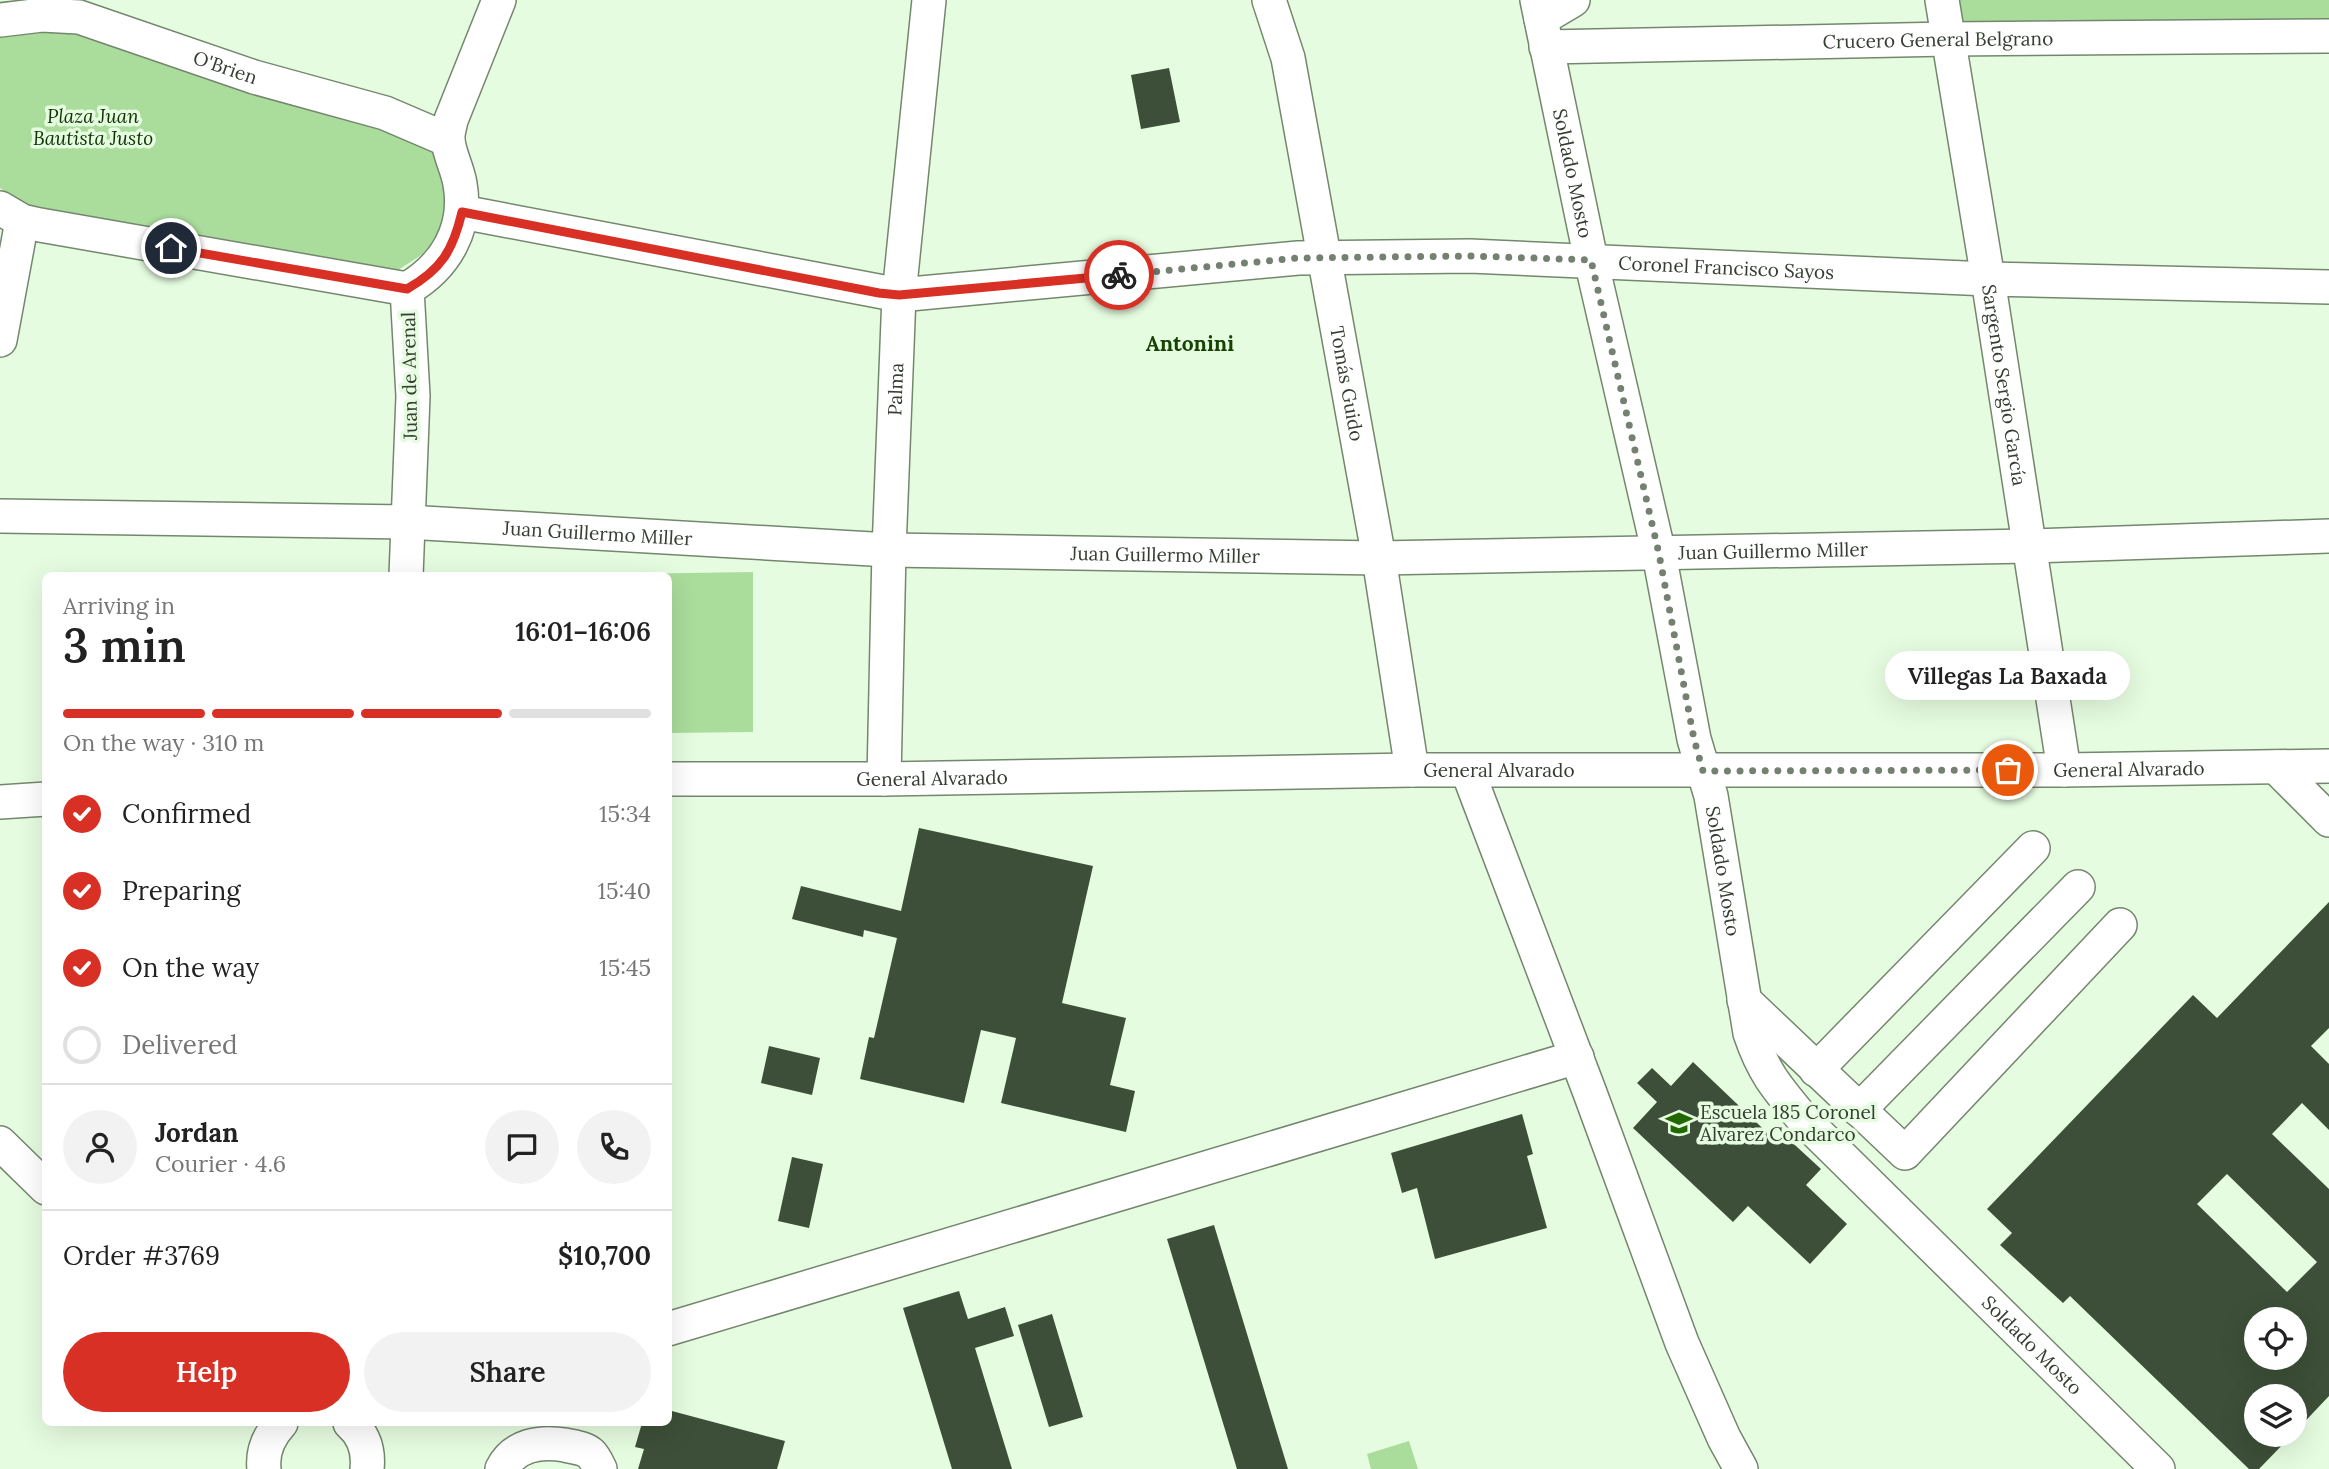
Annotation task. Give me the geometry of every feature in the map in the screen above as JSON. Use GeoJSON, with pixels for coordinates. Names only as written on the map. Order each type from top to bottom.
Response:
{"type":"FeatureCollection","features":[{"type":"Feature","properties":{"kind":"street"},"geometry":{"type":"LineString","coordinates":[[448,140],[452,120],[499,0]]}},
{"type":"Feature","properties":{"kind":"street","name":"Palma"},"geometry":{"type":"LineString","coordinates":[[884,779],[899,295],[929,0]]}},
{"type":"Feature","properties":{"kind":"street","name":"Tomás Guido"},"geometry":{"type":"LineString","coordinates":[[1269,0],[1288,58],[1379,558],[1412,770]]}},
{"type":"Feature","properties":{"kind":"street"},"geometry":{"type":"LineString","coordinates":[[1542,22],[1573,0]]}},
{"type":"Feature","properties":{"kind":"street","name":"Sargento Sergio García"},"geometry":{"type":"LineString","coordinates":[[1942,0],[1989,279],[2064,770]]}},
{"type":"Feature","properties":{"kind":"street","name":"O'Brien"},"geometry":{"type":"LineString","coordinates":[[0,20],[82,9],[254,77],[384,113],[448,140]]}},
{"type":"Feature","properties":{"kind":"street","name":"Crucero General Belgrano"},"geometry":{"type":"LineString","coordinates":[[1542,22],[1948,38],[2329,36]]}},
{"type":"Feature","properties":{"kind":"street","name":"Soldado Mosto"},"geometry":{"type":"LineString","coordinates":[[1542,22],[1591,260],[1659,554],[1694,739],[1711,796],[1744,1000],[1750,1033],[1759,1060],[1774,1084],[1803,1119],[2158,1469]]}},
{"type":"Feature","properties":{"kind":"street","name":"Juan de Arenal"},"geometry":{"type":"LineString","coordinates":[[406,572],[413,396],[407,289],[425,279],[455,241],[462,212],[460,185],[448,140]]}},
{"type":"Feature","properties":{"kind":"street","name":"Coronel Francisco Sayos"},"geometry":{"type":"LineString","coordinates":[[462,212],[899,295],[1323,257],[1470,256],[1989,279],[2329,287]]}},
{"type":"Feature","properties":{"kind":"street"},"geometry":{"type":"LineString","coordinates":[[0,340],[11,214],[407,289]]}},
{"type":"Feature","properties":{"kind":"street","name":"Juan Guillermo Miller"},"geometry":{"type":"LineString","coordinates":[[0,516],[407,522],[889,550],[1379,558],[2029,546],[2329,536]]}},
{"type":"Feature","properties":{"kind":"street","name":"General Alvarado"},"geometry":{"type":"LineString","coordinates":[[672,779],[884,779],[1412,770],[2064,770],[2329,766]]}},
{"type":"Feature","properties":{"kind":"street"},"geometry":{"type":"LineString","coordinates":[[2276,767],[2329,820]]}},
{"type":"Feature","properties":{"kind":"street"},"geometry":{"type":"LineString","coordinates":[[1468,772],[1682,1343],[1724,1438],[1741,1469]]}},
{"type":"Feature","properties":{"kind":"street"},"geometry":{"type":"LineString","coordinates":[[0,802],[42,799]]}},
{"type":"Feature","properties":{"kind":"street"},"geometry":{"type":"LineString","coordinates":[[1816,1069],[2033,848]]}},
{"type":"Feature","properties":{"kind":"street"},"geometry":{"type":"LineString","coordinates":[[1859,1110],[2078,887]]}},
{"type":"Feature","properties":{"kind":"street"},"geometry":{"type":"LineString","coordinates":[[1744,1000],[1905,1153],[2120,925]]}},
{"type":"Feature","properties":{"kind":"street"},"geometry":{"type":"LineString","coordinates":[[1759,1060],[1790,1046]]}},
{"type":"Feature","properties":{"kind":"street"},"geometry":{"type":"LineString","coordinates":[[672,1328],[1577,1057]]}},
{"type":"Feature","properties":{"kind":"street"},"geometry":{"type":"LineString","coordinates":[[0,1143],[42,1184]]}},
{"type":"Feature","properties":{"kind":"street"},"geometry":{"type":"LineString","coordinates":[[264,1469],[265,1448],[277,1426]]}},
{"type":"Feature","properties":{"kind":"street"},"geometry":{"type":"LineString","coordinates":[[358,1426],[368,1457],[368,1469]]}},
{"type":"Feature","properties":{"kind":"street"},"geometry":{"type":"LineString","coordinates":[[502,1469],[508,1457],[527,1447],[549,1443],[577,1447],[591,1454],[600,1469]]}},
{"type":"Feature","properties":{"kind":"green space"},"geometry":{"type":"Polygon","coordinates":[[[1942,0],[2329,0],[2329,36],[1948,39],[1942,0]]]}},
{"type":"Feature","properties":{"kind":"green space","name":"Plaza Juan Bautista Justo"},"geometry":{"type":"Polygon","coordinates":[[[0,29],[76,29],[434,149],[444,170],[441,232],[426,252],[395,272],[39,209],[15,199],[0,188],[0,29]]]}},
{"type":"Feature","properties":{"kind":"green space"},"geometry":{"type":"Polygon","coordinates":[[[753,572],[753,732],[672,733],[672,573],[753,572]]]}},
{"type":"Feature","properties":{"kind":"green space"},"geometry":{"type":"Polygon","coordinates":[[[1409,1441],[1418,1469],[1371,1469],[1367,1454],[1409,1441]]]}},
{"type":"Feature","properties":{"kind":"building"},"geometry":{"type":"Polygon","coordinates":[[[1169,68],[1180,122],[1141,129],[1131,75],[1169,68]]]}},
{"type":"Feature","properties":{"kind":"building"},"geometry":{"type":"Polygon","coordinates":[[[919,828],[1093,866],[1062,1003],[1126,1018],[1110,1085],[1135,1091],[1126,1132],[1001,1103],[1016,1038],[981,1030],[964,1103],[860,1079],[869,1037],[874,1038],[897,938],[864,930],[863,937],[792,919],[801,886],[901,911],[919,828]]]}},
{"type":"Feature","properties":{"kind":"building"},"geometry":{"type":"Polygon","coordinates":[[[2329,902],[2329,1028],[2311,1046],[2329,1064],[2329,1130],[2302,1103],[2272,1134],[2329,1189],[2329,1396],[2307,1419],[2307,1384],[2244,1384],[2244,1447],[2280,1447],[2259,1469],[2249,1469],[2070,1296],[2063,1303],[2000,1245],[2012,1233],[1987,1209],[2193,995],[2217,1018],[2329,902]],[[2227,1174],[2197,1204],[2287,1292],[2317,1262],[2227,1174]]]}},
{"type":"Feature","properties":{"kind":"building"},"geometry":{"type":"Polygon","coordinates":[[[769,1046],[820,1058],[812,1095],[761,1083],[769,1046]]]}},
{"type":"Feature","properties":{"kind":"building"},"geometry":{"type":"Polygon","coordinates":[[[1693,1062],[1777,1142],[1784,1135],[1821,1169],[1806,1185],[1847,1224],[1810,1264],[1748,1206],[1733,1222],[1633,1128],[1657,1102],[1637,1083],[1652,1068],[1671,1086],[1693,1062]]]}},
{"type":"Feature","properties":{"kind":"building"},"geometry":{"type":"Polygon","coordinates":[[[1522,1114],[1533,1154],[1527,1156],[1547,1228],[1435,1259],[1417,1188],[1402,1193],[1391,1153],[1522,1114]]]}},
{"type":"Feature","properties":{"kind":"building"},"geometry":{"type":"Polygon","coordinates":[[[792,1157],[823,1164],[809,1228],[778,1221],[792,1157]]]}},
{"type":"Feature","properties":{"kind":"building"},"geometry":{"type":"Polygon","coordinates":[[[1214,1225],[1288,1469],[1237,1469],[1167,1239],[1214,1225]]]}},
{"type":"Feature","properties":{"kind":"building"},"geometry":{"type":"Polygon","coordinates":[[[959,1291],[968,1319],[1005,1307],[1014,1336],[975,1348],[1012,1469],[952,1469],[903,1308],[959,1291]]]}},
{"type":"Feature","properties":{"kind":"building"},"geometry":{"type":"Polygon","coordinates":[[[1052,1314],[1083,1417],[1049,1427],[1018,1325],[1052,1314]]]}},
{"type":"Feature","properties":{"kind":"building"},"geometry":{"type":"Polygon","coordinates":[[[672,1411],[785,1441],[777,1469],[638,1469],[644,1449],[635,1447],[641,1426],[672,1426],[672,1411]]]}},
{"type":"Feature","properties":{"kind":"way so far"},"geometry":{"type":"LineString","coordinates":[[1119,275],[1298,258],[1470,256],[1591,260],[1659,554],[1694,739],[1703,771],[2008,770]]}},
{"type":"Feature","properties":{"kind":"place","name":"Villegas La Baxada"},"geometry":{"type":"Point","coordinates":[2008,770]}},
{"type":"Feature","properties":{"kind":"place","name":"Escuela 185 Coronel Alvarez Condarco"},"geometry":{"type":"Point","coordinates":[1679,1123]}},
{"type":"Feature","properties":{"kind":"district","name":"Antonini"},"geometry":{"type":"Point","coordinates":[1190,344]}},
{"type":"Feature","properties":{"kind":"route"},"geometry":{"type":"LineString","coordinates":[[171,248],[407,289],[425,279],[443,259],[455,241],[462,212],[899,295],[1119,275]]}}]}
